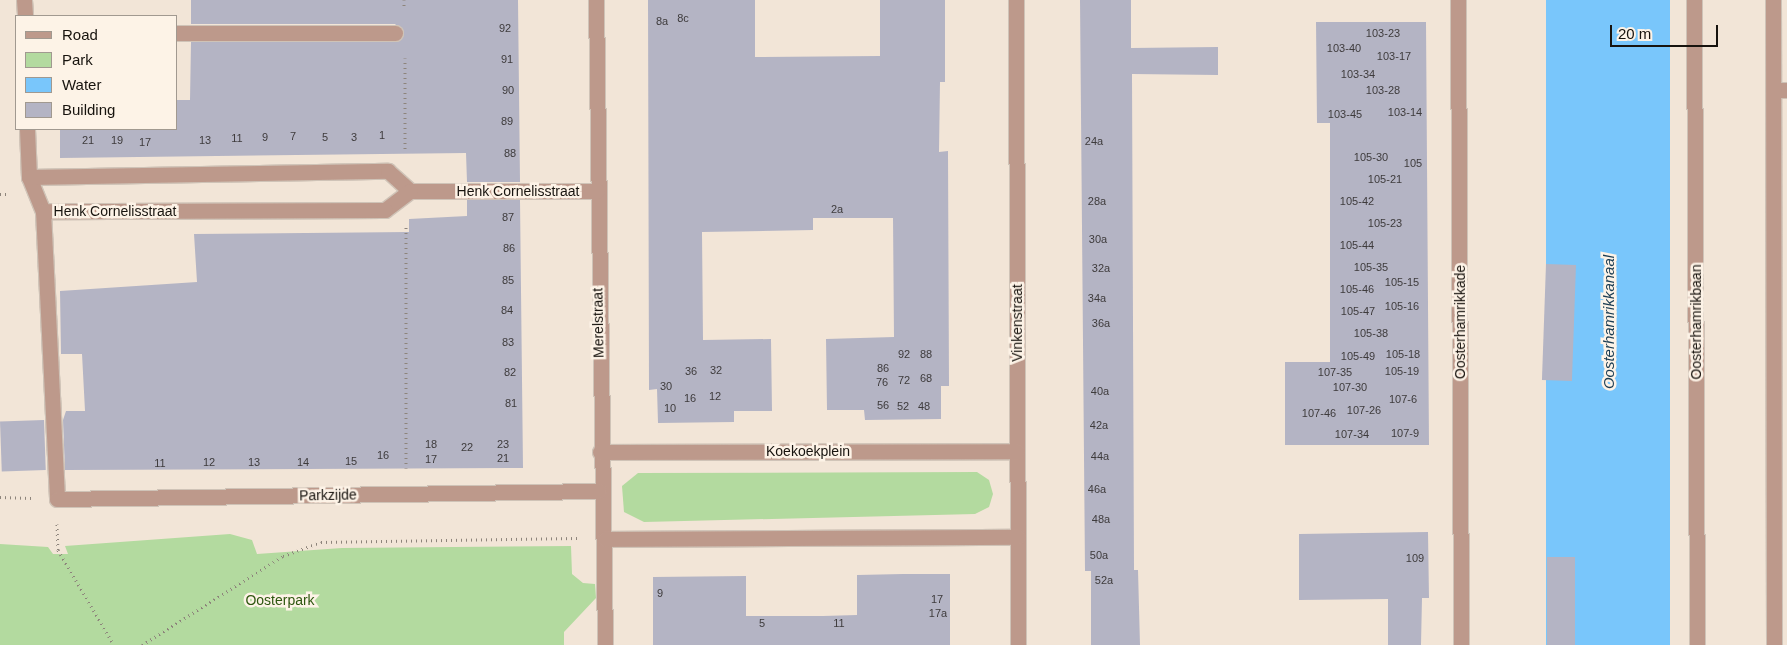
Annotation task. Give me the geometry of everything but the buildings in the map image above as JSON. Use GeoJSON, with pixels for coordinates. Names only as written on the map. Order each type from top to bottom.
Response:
{"type":"FeatureCollection","features":[{"type":"Feature","properties":{"kind":"street"},"geometry":{"type":"LineString","coordinates":[[24,0],[25,15]]}},
{"type":"Feature","properties":{"kind":"street","name":"Merelstraat"},"geometry":{"type":"LineString","coordinates":[[596,0],[599,507],[605,539],[605,645]]}},
{"type":"Feature","properties":{"kind":"street","name":"Vinkenstraat"},"geometry":{"type":"LineString","coordinates":[[1016,0],[1018,645]]}},
{"type":"Feature","properties":{"kind":"street","name":"Oosterhamrikkade"},"geometry":{"type":"LineString","coordinates":[[1458,0],[1461,645]]}},
{"type":"Feature","properties":{"kind":"street","name":"Oosterhamrikbaan"},"geometry":{"type":"LineString","coordinates":[[1694,0],[1697,645]]}},
{"type":"Feature","properties":{"kind":"street"},"geometry":{"type":"LineString","coordinates":[[1773,0],[1781,90],[1774,645]]}},
{"type":"Feature","properties":{"kind":"street"},"geometry":{"type":"LineString","coordinates":[[178,33],[395,33]]}},
{"type":"Feature","properties":{"kind":"street"},"geometry":{"type":"LineString","coordinates":[[28,130],[29,177],[43,211]]}},
{"type":"Feature","properties":{"kind":"street"},"geometry":{"type":"LineString","coordinates":[[29,177],[388,171],[407,191]]}},
{"type":"Feature","properties":{"kind":"street","name":"Henk Cornelisstraat"},"geometry":{"type":"LineString","coordinates":[[57,499],[43,211],[384,210],[407,191],[597,191]]}},
{"type":"Feature","properties":{"kind":"street","name":"Koekoekplein"},"geometry":{"type":"LineString","coordinates":[[600,452],[1017,451]]}},
{"type":"Feature","properties":{"kind":"street","name":"Parkzijde"},"geometry":{"type":"LineString","coordinates":[[57,499],[599,491]]}},
{"type":"Feature","properties":{"kind":"street"},"geometry":{"type":"LineString","coordinates":[[605,539],[1018,537]]}},
{"type":"Feature","properties":{"kind":"path"},"geometry":{"type":"LineString","coordinates":[[404,0],[404,20]]}},
{"type":"Feature","properties":{"kind":"path"},"geometry":{"type":"LineString","coordinates":[[405,49],[407,191],[406,494]]}},
{"type":"Feature","properties":{"kind":"path"},"geometry":{"type":"LineString","coordinates":[[57,499],[58,550],[114,645]]}},
{"type":"Feature","properties":{"kind":"path"},"geometry":{"type":"LineString","coordinates":[[142,645],[283,556],[321,542],[575,540],[599,507]]}},
{"type":"Feature","properties":{"kind":"green space"},"geometry":{"type":"Polygon","coordinates":[[[977,472],[989,480],[993,494],[989,507],[975,514],[644,522],[624,512],[622,486],[638,473],[977,472]]]}},
{"type":"Feature","properties":{"kind":"green space","name":"Oosterpark"},"geometry":{"type":"Polygon","coordinates":[[[230,534],[252,540],[257,554],[342,548],[571,546],[572,574],[583,583],[595,584],[596,598],[564,632],[564,645],[0,645],[0,544],[48,547],[53,554],[68,554],[65,546],[230,534]]]}},
{"type":"Feature","properties":{"kind":"water","name":"Oosterhamrikkanaal"},"geometry":{"type":"Polygon","coordinates":[[[1546,0],[1670,0],[1670,645],[1546,645],[1546,0]]]}}]}
